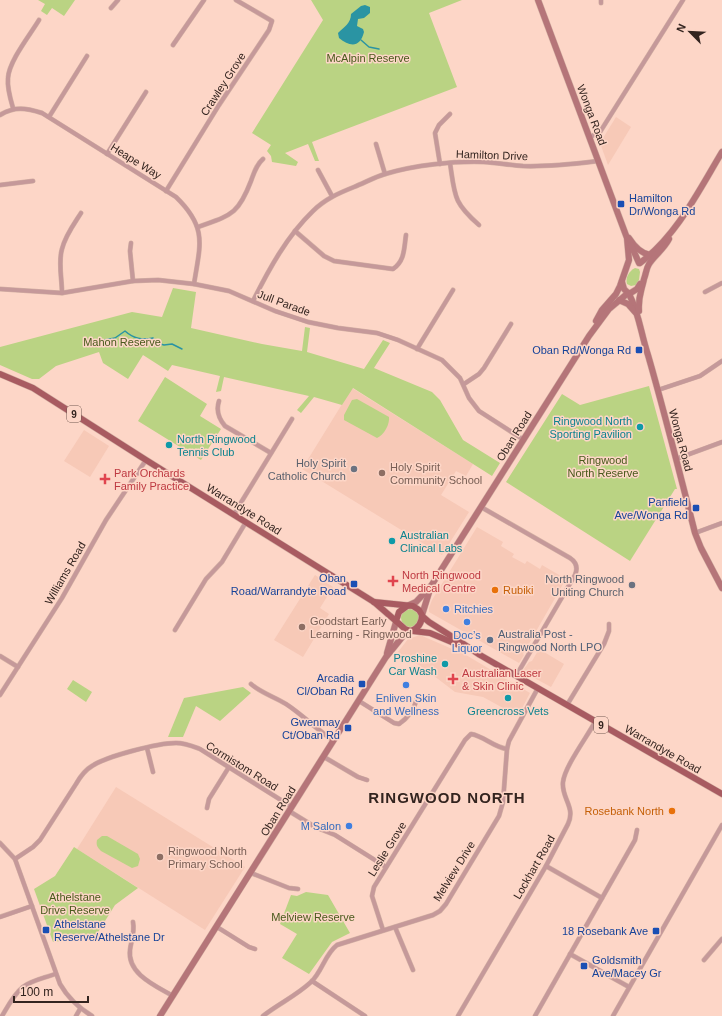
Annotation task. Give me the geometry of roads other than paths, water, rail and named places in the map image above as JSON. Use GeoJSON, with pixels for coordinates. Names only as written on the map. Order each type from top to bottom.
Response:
{"type":"FeatureCollection","features":[{"type":"Feature","properties":{"kind":"main road","name":"Wonga Road"},"geometry":{"type":"LineString","coordinates":[[538,0],[627,236]]}},
{"type":"Feature","properties":{"kind":"main road"},"geometry":{"type":"LineString","coordinates":[[638,317],[639,297],[645,272],[649,264],[666,245],[673,231],[722,152]]}},
{"type":"Feature","properties":{"kind":"main road"},"geometry":{"type":"LineString","coordinates":[[622,281],[631,266],[639,263],[650,255],[673,231]]}},
{"type":"Feature","properties":{"kind":"main road"},"geometry":{"type":"LineString","coordinates":[[627,236],[636,247],[650,255]]}},
{"type":"Feature","properties":{"kind":"main road"},"geometry":{"type":"LineString","coordinates":[[627,236],[639,263],[643,266],[645,272]]}},
{"type":"Feature","properties":{"kind":"main road"},"geometry":{"type":"LineString","coordinates":[[622,281],[630,257],[627,236]]}},
{"type":"Feature","properties":{"kind":"main road","name":"Oban Road"},"geometry":{"type":"LineString","coordinates":[[407,606],[416,602],[431,586],[589,336],[606,313],[619,300],[637,288],[645,272]]}},
{"type":"Feature","properties":{"kind":"main road","name":"Wonga Road"},"geometry":{"type":"LineString","coordinates":[[622,281],[624,289],[635,306],[695,533],[701,548],[722,588]]}},
{"type":"Feature","properties":{"kind":"main road","name":"Oban Road"},"geometry":{"type":"LineString","coordinates":[[589,336],[600,313],[617,293],[622,281]]}},
{"type":"Feature","properties":{"kind":"main road"},"geometry":{"type":"LineString","coordinates":[[619,300],[630,305],[638,317]]}},
{"type":"Feature","properties":{"kind":"main road","name":"Warrandyte Road"},"geometry":{"type":"LineString","coordinates":[[0,374],[33,388],[374,602],[396,622]]}},
{"type":"Feature","properties":{"kind":"main road","name":"Oban Road"},"geometry":{"type":"LineString","coordinates":[[422,616],[431,586]]}},
{"type":"Feature","properties":{"kind":"main road","name":"Warrandyte Road"},"geometry":{"type":"LineString","coordinates":[[374,602],[407,606]]}},
{"type":"Feature","properties":{"kind":"main road"},"geometry":{"type":"LineString","coordinates":[[396,622],[399,612],[407,606]]}},
{"type":"Feature","properties":{"kind":"main road","name":"9"},"geometry":{"type":"LineString","coordinates":[[407,606],[416,608],[422,616]]}},
{"type":"Feature","properties":{"kind":"main road"},"geometry":{"type":"LineString","coordinates":[[412,631],[418,627],[422,620],[422,616]]}},
{"type":"Feature","properties":{"kind":"main road","name":"Warrandyte Road"},"geometry":{"type":"LineString","coordinates":[[422,616],[470,649],[722,794]]}},
{"type":"Feature","properties":{"kind":"main road","name":"Oban Road"},"geometry":{"type":"LineString","coordinates":[[386,657],[396,622]]}},
{"type":"Feature","properties":{"kind":"main road","name":"9"},"geometry":{"type":"LineString","coordinates":[[396,622],[404,629],[412,631]]}},
{"type":"Feature","properties":{"kind":"main road","name":"Oban Road"},"geometry":{"type":"LineString","coordinates":[[160,1016],[386,657],[404,636],[412,631]]}},
{"type":"Feature","properties":{"kind":"main road","name":"Warrandyte Road"},"geometry":{"type":"LineString","coordinates":[[412,631],[430,633],[470,649]]}},
{"type":"Feature","properties":{"kind":"street"},"geometry":{"type":"LineString","coordinates":[[111,8],[118,0]]}},
{"type":"Feature","properties":{"kind":"street"},"geometry":{"type":"LineString","coordinates":[[172,45],[204,0]]}},
{"type":"Feature","properties":{"kind":"street","name":"Crawley Grove"},"geometry":{"type":"LineString","coordinates":[[166,191],[269,30],[272,21],[236,0]]}},
{"type":"Feature","properties":{"kind":"street"},"geometry":{"type":"LineString","coordinates":[[590,137],[600,132],[683,0]]}},
{"type":"Feature","properties":{"kind":"street"},"geometry":{"type":"LineString","coordinates":[[0,115],[13,108],[8,89],[8,77],[12,64],[39,20]]}},
{"type":"Feature","properties":{"kind":"street"},"geometry":{"type":"LineString","coordinates":[[49,117],[87,56]]}},
{"type":"Feature","properties":{"kind":"street"},"geometry":{"type":"LineString","coordinates":[[107,154],[146,92]]}},
{"type":"Feature","properties":{"kind":"street","name":"Heape Way"},"geometry":{"type":"LineString","coordinates":[[13,108],[29,109],[49,117],[166,191],[185,205],[198,227],[201,245],[194,284]]}},
{"type":"Feature","properties":{"kind":"street"},"geometry":{"type":"LineString","coordinates":[[440,164],[435,132],[439,125],[450,114]]}},
{"type":"Feature","properties":{"kind":"street"},"geometry":{"type":"LineString","coordinates":[[376,144],[385,174]]}},
{"type":"Feature","properties":{"kind":"street"},"geometry":{"type":"LineString","coordinates":[[198,227],[228,216],[236,210],[243,201],[256,168],[263,159]]}},
{"type":"Feature","properties":{"kind":"street","name":"Hamilton Drive"},"geometry":{"type":"LineString","coordinates":[[253,301],[282,248],[314,209],[332,196],[385,174],[450,163],[484,162],[522,166],[545,166],[598,161]]}},
{"type":"Feature","properties":{"kind":"street"},"geometry":{"type":"LineString","coordinates":[[450,163],[454,193],[458,203],[479,225]]}},
{"type":"Feature","properties":{"kind":"street"},"geometry":{"type":"LineString","coordinates":[[318,170],[332,196]]}},
{"type":"Feature","properties":{"kind":"street"},"geometry":{"type":"LineString","coordinates":[[0,185],[33,181]]}},
{"type":"Feature","properties":{"kind":"street"},"geometry":{"type":"LineString","coordinates":[[62,292],[62,250],[67,237],[81,213]]}},
{"type":"Feature","properties":{"kind":"street"},"geometry":{"type":"LineString","coordinates":[[295,231],[324,256],[334,261],[393,269],[399,265],[402,260],[406,235]]}},
{"type":"Feature","properties":{"kind":"street"},"geometry":{"type":"LineString","coordinates":[[131,243],[130,251],[133,281]]}},
{"type":"Feature","properties":{"kind":"street","name":"Jull Parade"},"geometry":{"type":"LineString","coordinates":[[0,290],[62,292],[133,281],[158,280],[194,284],[229,291],[275,311],[303,321],[338,328],[377,332],[442,360],[455,371],[464,384],[469,398],[479,411],[524,440]]}},
{"type":"Feature","properties":{"kind":"street"},"geometry":{"type":"LineString","coordinates":[[705,292],[722,283]]}},
{"type":"Feature","properties":{"kind":"street"},"geometry":{"type":"LineString","coordinates":[[417,349],[453,290]]}},
{"type":"Feature","properties":{"kind":"street"},"geometry":{"type":"LineString","coordinates":[[464,384],[479,374],[484,368],[511,324]]}},
{"type":"Feature","properties":{"kind":"street"},"geometry":{"type":"LineString","coordinates":[[658,390],[700,376],[722,361]]}},
{"type":"Feature","properties":{"kind":"street"},"geometry":{"type":"LineString","coordinates":[[219,401],[219,416],[220,420],[225,426],[271,453]]}},
{"type":"Feature","properties":{"kind":"street"},"geometry":{"type":"LineString","coordinates":[[234,514],[292,419]]}},
{"type":"Feature","properties":{"kind":"street"},"geometry":{"type":"LineString","coordinates":[[676,459],[722,442]]}},
{"type":"Feature","properties":{"kind":"street","name":"Williams Road"},"geometry":{"type":"LineString","coordinates":[[0,695],[62,598],[106,520],[146,460]]}},
{"type":"Feature","properties":{"kind":"street"},"geometry":{"type":"LineString","coordinates":[[481,507],[570,558],[573,560],[576,567],[575,575],[516,676]]}},
{"type":"Feature","properties":{"kind":"street"},"geometry":{"type":"LineString","coordinates":[[175,630],[206,579],[222,562],[246,522]]}},
{"type":"Feature","properties":{"kind":"street"},"geometry":{"type":"LineString","coordinates":[[695,533],[722,523]]}},
{"type":"Feature","properties":{"kind":"street"},"geometry":{"type":"LineString","coordinates":[[567,705],[604,644],[609,630],[609,624]]}},
{"type":"Feature","properties":{"kind":"street"},"geometry":{"type":"LineString","coordinates":[[0,656],[18,667]]}},
{"type":"Feature","properties":{"kind":"street"},"geometry":{"type":"LineString","coordinates":[[251,684],[256,689],[287,705],[334,741]]}},
{"type":"Feature","properties":{"kind":"street","name":"Melview Drive"},"geometry":{"type":"LineString","coordinates":[[263,1016],[296,994],[312,981],[331,951],[337,945],[433,915],[440,911],[457,887],[499,816],[503,802],[508,741],[538,688]]}},
{"type":"Feature","properties":{"kind":"street"},"geometry":{"type":"LineString","coordinates":[[359,701],[394,723],[399,724],[414,708],[417,699]]}},
{"type":"Feature","properties":{"kind":"street","name":"Lockhart Road"},"geometry":{"type":"LineString","coordinates":[[458,1016],[546,866],[571,818],[571,810],[564,792],[563,783],[566,772],[595,722]]}},
{"type":"Feature","properties":{"kind":"street","name":"Leslie Grove"},"geometry":{"type":"LineString","coordinates":[[383,930],[375,907],[372,891],[465,740],[471,734],[477,735],[499,747],[507,749]]}},
{"type":"Feature","properties":{"kind":"street","name":"Cormistom Road"},"geometry":{"type":"LineString","coordinates":[[15,859],[33,847],[40,840],[82,775],[91,767],[108,758],[147,748],[166,744],[183,744],[200,749],[229,767],[315,827],[335,835],[386,867]]}},
{"type":"Feature","properties":{"kind":"street"},"geometry":{"type":"LineString","coordinates":[[147,748],[153,772]]}},
{"type":"Feature","properties":{"kind":"street"},"geometry":{"type":"LineString","coordinates":[[324,757],[358,777],[367,780]]}},
{"type":"Feature","properties":{"kind":"street"},"geometry":{"type":"LineString","coordinates":[[207,808],[209,799],[229,767]]}},
{"type":"Feature","properties":{"kind":"street"},"geometry":{"type":"LineString","coordinates":[[613,1016],[722,825]]}},
{"type":"Feature","properties":{"kind":"street"},"geometry":{"type":"LineString","coordinates":[[535,1016],[635,840],[637,830]]}},
{"type":"Feature","properties":{"kind":"street"},"geometry":{"type":"LineString","coordinates":[[0,842],[15,859],[63,990],[80,1009],[92,1016]]}},
{"type":"Feature","properties":{"kind":"street"},"geometry":{"type":"LineString","coordinates":[[546,866],[602,898]]}},
{"type":"Feature","properties":{"kind":"street"},"geometry":{"type":"LineString","coordinates":[[250,872],[289,888],[298,889]]}},
{"type":"Feature","properties":{"kind":"street"},"geometry":{"type":"LineString","coordinates":[[0,917],[32,906]]}},
{"type":"Feature","properties":{"kind":"street"},"geometry":{"type":"LineString","coordinates":[[133,922],[134,928],[130,957],[134,968],[142,977],[173,996]]}},
{"type":"Feature","properties":{"kind":"street"},"geometry":{"type":"LineString","coordinates":[[217,927],[249,947],[255,949]]}},
{"type":"Feature","properties":{"kind":"street"},"geometry":{"type":"LineString","coordinates":[[395,927],[413,970]]}},
{"type":"Feature","properties":{"kind":"street"},"geometry":{"type":"LineString","coordinates":[[704,960],[722,939]]}},
{"type":"Feature","properties":{"kind":"street"},"geometry":{"type":"LineString","coordinates":[[570,954],[629,987]]}},
{"type":"Feature","properties":{"kind":"street"},"geometry":{"type":"LineString","coordinates":[[2,1016],[17,993],[23,987],[56,974]]}},
{"type":"Feature","properties":{"kind":"street"},"geometry":{"type":"LineString","coordinates":[[312,981],[364,1016]]}},
{"type":"Feature","properties":{"kind":"street"},"geometry":{"type":"LineString","coordinates":[[76,1016],[80,1009]]}},
{"type":"Feature","properties":{"kind":"water"},"geometry":{"type":"Polygon","coordinates":[[[365,5],[370,7],[370,13],[364,18],[358,19],[357,26],[363,29],[364,32],[360,41],[351,44],[343,41],[339,38],[338,33],[345,27],[351,17],[351,14],[361,6],[365,5]]]}},
{"type":"Feature","properties":{"kind":"waterway"},"geometry":{"type":"LineString","coordinates":[[361,40],[369,47],[379,49]]}},
{"type":"Feature","properties":{"kind":"waterway"},"geometry":{"type":"LineString","coordinates":[[104,340],[115,338],[125,331],[135,337],[142,339],[153,338],[157,343],[164,345],[172,344],[182,349]]}},
{"type":"Feature","properties":{"kind":"place","name":"Hamilton Dr/Wonga Rd"},"geometry":{"type":"Point","coordinates":[621,204]}},
{"type":"Feature","properties":{"kind":"place","name":"Oban Rd/Wonga Rd"},"geometry":{"type":"Point","coordinates":[639,350]}},
{"type":"Feature","properties":{"kind":"place","name":"Ringwood North Sporting Pavilion"},"geometry":{"type":"Point","coordinates":[640,427]}},
{"type":"Feature","properties":{"kind":"place","name":"North Ringwood Tennis Club"},"geometry":{"type":"Point","coordinates":[169,445]}},
{"type":"Feature","properties":{"kind":"place","name":"Holy Spirit Catholic Church"},"geometry":{"type":"Point","coordinates":[354,469]}},
{"type":"Feature","properties":{"kind":"place","name":"Holy Spirit Community School"},"geometry":{"type":"Point","coordinates":[382,473]}},
{"type":"Feature","properties":{"kind":"place","name":"Park Orchards Family Practice"},"geometry":{"type":"Point","coordinates":[105,479]}},
{"type":"Feature","properties":{"kind":"place","name":"Panfield Ave/Wonga Rd"},"geometry":{"type":"Point","coordinates":[696,508]}},
{"type":"Feature","properties":{"kind":"place","name":"Australian Clinical Labs"},"geometry":{"type":"Point","coordinates":[392,541]}},
{"type":"Feature","properties":{"kind":"place","name":"North Ringwood Medical Centre"},"geometry":{"type":"Point","coordinates":[393,581]}},
{"type":"Feature","properties":{"kind":"place","name":"Oban Road/Warrandyte Road"},"geometry":{"type":"Point","coordinates":[354,584]}},
{"type":"Feature","properties":{"kind":"place","name":"North Ringwood Uniting Church"},"geometry":{"type":"Point","coordinates":[632,585]}},
{"type":"Feature","properties":{"kind":"place","name":"Rubiki"},"geometry":{"type":"Point","coordinates":[495,590]}},
{"type":"Feature","properties":{"kind":"place","name":"Ritchies"},"geometry":{"type":"Point","coordinates":[446,609]}},
{"type":"Feature","properties":{"kind":"place","name":"Doc’s Liquor"},"geometry":{"type":"Point","coordinates":[467,622]}},
{"type":"Feature","properties":{"kind":"place","name":"Goodstart Early Learning - Ringwood"},"geometry":{"type":"Point","coordinates":[302,627]}},
{"type":"Feature","properties":{"kind":"place","name":"Australia Post - Ringwood North LPO"},"geometry":{"type":"Point","coordinates":[490,640]}},
{"type":"Feature","properties":{"kind":"place","name":"Proshine Car Wash"},"geometry":{"type":"Point","coordinates":[445,664]}},
{"type":"Feature","properties":{"kind":"place","name":"Australian Laser & Skin Clinic"},"geometry":{"type":"Point","coordinates":[453,679]}},
{"type":"Feature","properties":{"kind":"place","name":"Arcadia Cl/Oban Rd"},"geometry":{"type":"Point","coordinates":[362,684]}},
{"type":"Feature","properties":{"kind":"place","name":"Enliven Skin and Wellness"},"geometry":{"type":"Point","coordinates":[406,685]}},
{"type":"Feature","properties":{"kind":"place","name":"Greencross Vets"},"geometry":{"type":"Point","coordinates":[508,698]}},
{"type":"Feature","properties":{"kind":"place","name":"Gwenmay Ct/Oban Rd"},"geometry":{"type":"Point","coordinates":[348,728]}},
{"type":"Feature","properties":{"kind":"place","name":"Rosebank North"},"geometry":{"type":"Point","coordinates":[672,811]}},
{"type":"Feature","properties":{"kind":"place","name":"M Salon"},"geometry":{"type":"Point","coordinates":[349,826]}},
{"type":"Feature","properties":{"kind":"place","name":"Ringwood North Primary School"},"geometry":{"type":"Point","coordinates":[160,857]}},
{"type":"Feature","properties":{"kind":"place","name":"Athelstane Reserve/Athelstane Dr"},"geometry":{"type":"Point","coordinates":[46,930]}},
{"type":"Feature","properties":{"kind":"place","name":"18 Rosebank Ave"},"geometry":{"type":"Point","coordinates":[656,931]}},
{"type":"Feature","properties":{"kind":"place","name":"Goldsmith Ave/Macey Gr"},"geometry":{"type":"Point","coordinates":[584,966]}},
{"type":"Feature","properties":{"kind":"district","name":"RINGWOOD NORTH"},"geometry":{"type":"Point","coordinates":[447,798]}},
{"type":"Feature","properties":{"kind":"park label","name":"McAlpin Reserve"},"geometry":{"type":"Point","coordinates":[368,58]}},
{"type":"Feature","properties":{"kind":"park label","name":"Mahon Reserve"},"geometry":{"type":"Point","coordinates":[122,342]}},
{"type":"Feature","properties":{"kind":"park label","name":"Ringwood North Reserve"},"geometry":{"type":"Point","coordinates":[603,466]}},
{"type":"Feature","properties":{"kind":"park label","name":"Athelstane Drive Reserve"},"geometry":{"type":"Point","coordinates":[75,903]}},
{"type":"Feature","properties":{"kind":"park label","name":"Melview Reserve"},"geometry":{"type":"Point","coordinates":[313,917]}}]}
